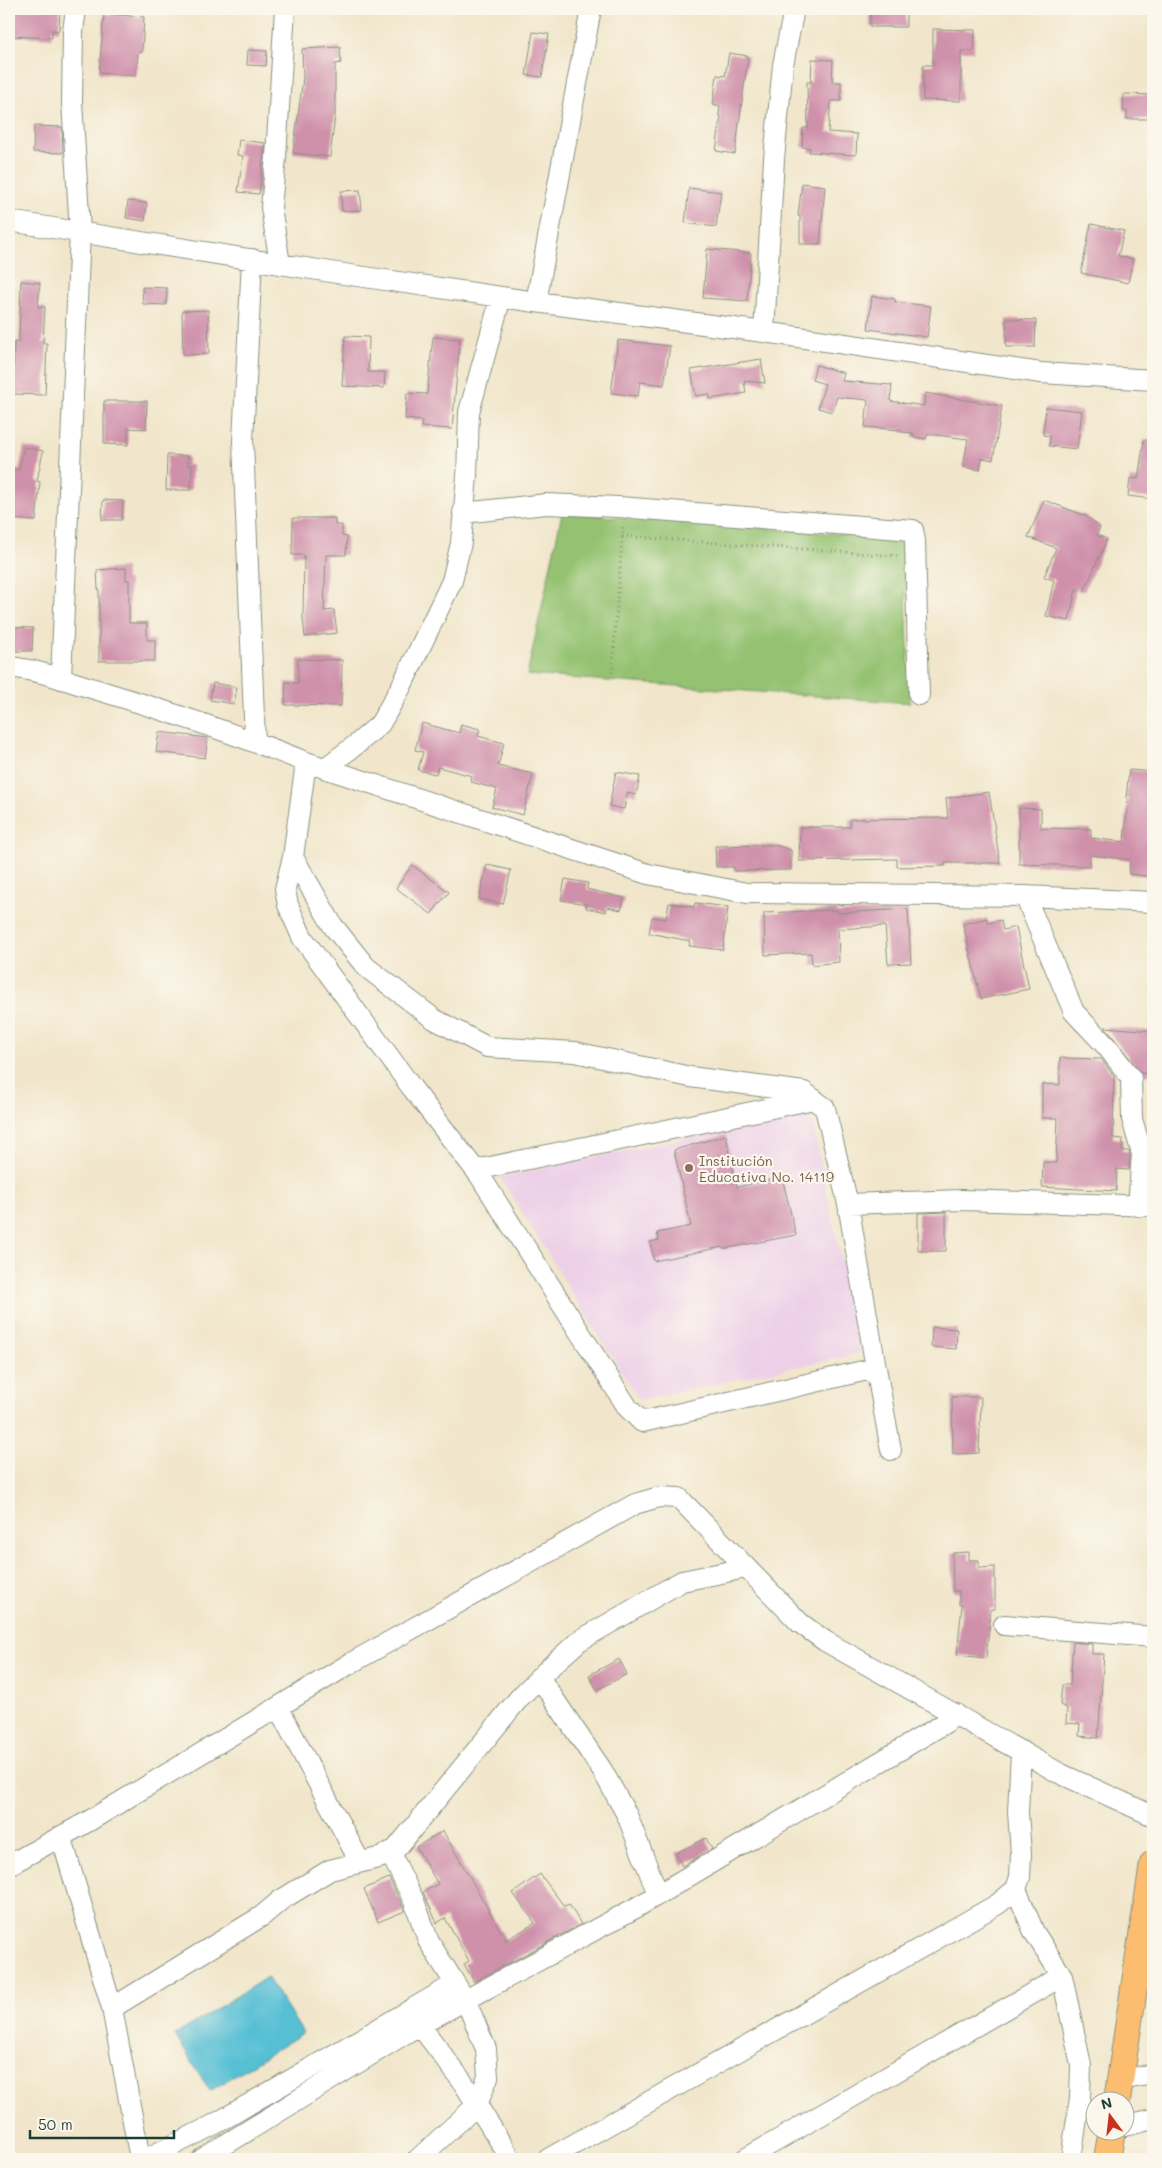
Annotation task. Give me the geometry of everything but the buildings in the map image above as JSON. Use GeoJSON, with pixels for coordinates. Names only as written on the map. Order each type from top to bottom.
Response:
{"type":"FeatureCollection","features":[{"type":"Feature","properties":{"kind":"main road"},"geometry":{"type":"LineString","coordinates":[[1118,2090],[1145,1971],[1153,1864]]}},
{"type":"Feature","properties":{"kind":"main road"},"geometry":{"type":"LineString","coordinates":[[1107,2159],[1110,2140]]}},
{"type":"Feature","properties":{"kind":"street"},"geometry":{"type":"LineString","coordinates":[[61,679],[80,232],[72,102],[73,31],[76,9]]}},
{"type":"Feature","properties":{"kind":"street"},"geometry":{"type":"LineString","coordinates":[[280,264],[271,207],[276,157],[284,9]]}},
{"type":"Feature","properties":{"kind":"street"},"geometry":{"type":"LineString","coordinates":[[536,302],[591,9]]}},
{"type":"Feature","properties":{"kind":"street"},"geometry":{"type":"LineString","coordinates":[[764,332],[774,159],[783,65],[794,9]]}},
{"type":"Feature","properties":{"kind":"street"},"geometry":{"type":"LineString","coordinates":[[9,221],[501,297],[764,332],[1041,373],[1153,380]]}},
{"type":"Feature","properties":{"kind":"street"},"geometry":{"type":"LineString","coordinates":[[252,260],[243,441],[255,742]]}},
{"type":"Feature","properties":{"kind":"street"},"geometry":{"type":"LineString","coordinates":[[501,297],[469,412],[461,543],[452,581],[401,687],[380,724],[357,744],[315,765],[285,889],[288,905],[302,937],[412,1088],[476,1170],[628,1408],[642,1422],[876,1368]]}},
{"type":"Feature","properties":{"kind":"street"},"geometry":{"type":"LineString","coordinates":[[463,513],[546,504],[624,508],[913,530],[915,541],[919,695]]}},
{"type":"Feature","properties":{"kind":"street"},"geometry":{"type":"LineString","coordinates":[[9,668],[29,669],[135,701],[255,742],[315,765],[648,874],[747,893],[1025,896],[1153,902]]}},
{"type":"Feature","properties":{"kind":"street"},"geometry":{"type":"LineString","coordinates":[[9,677],[29,669]]}},
{"type":"Feature","properties":{"kind":"street"},"geometry":{"type":"LineString","coordinates":[[293,857],[333,926],[366,967],[434,1019],[487,1047],[575,1052],[690,1077],[804,1092],[825,1108],[848,1204],[891,1450]]}},
{"type":"Feature","properties":{"kind":"street"},"geometry":{"type":"LineString","coordinates":[[848,1204],[963,1200],[1146,1206],[1142,1154],[1132,1119],[1131,1078],[1108,1048],[1074,1012],[1042,941],[1025,896]]}},
{"type":"Feature","properties":{"kind":"street"},"geometry":{"type":"LineString","coordinates":[[476,1170],[814,1099]]}},
{"type":"Feature","properties":{"kind":"street"},"geometry":{"type":"LineString","coordinates":[[9,1865],[352,1663],[635,1504],[659,1497],[678,1498],[800,1623],[825,1640],[1059,1772],[1153,1816]]}},
{"type":"Feature","properties":{"kind":"street"},"geometry":{"type":"LineString","coordinates":[[112,2008],[262,1916],[281,1900],[330,1870],[382,1857],[396,1849],[520,1697],[579,1641],[682,1580],[746,1568]]}},
{"type":"Feature","properties":{"kind":"street"},"geometry":{"type":"LineString","coordinates":[[1004,1626],[1153,1637]]}},
{"type":"Feature","properties":{"kind":"street"},"geometry":{"type":"LineString","coordinates":[[539,1677],[602,1770],[627,1815],[658,1894]]}},
{"type":"Feature","properties":{"kind":"street"},"geometry":{"type":"LineString","coordinates":[[278,1707],[360,1862]]}},
{"type":"Feature","properties":{"kind":"street"},"geometry":{"type":"LineString","coordinates":[[146,2159],[415,2018],[466,2002],[658,1894],[945,1723],[956,1714]]}},
{"type":"Feature","properties":{"kind":"street"},"geometry":{"type":"LineString","coordinates":[[548,2159],[989,1909],[1016,1889],[1020,1877],[1021,1854],[1018,1812],[1021,1751]]}},
{"type":"Feature","properties":{"kind":"street"},"geometry":{"type":"LineString","coordinates":[[61,1836],[112,2008],[140,2159]]}},
{"type":"Feature","properties":{"kind":"street"},"geometry":{"type":"LineString","coordinates":[[390,1852],[414,1901],[429,1942],[466,2002],[486,2049],[488,2077],[477,2105],[418,2159]]}},
{"type":"Feature","properties":{"kind":"street"},"geometry":{"type":"LineString","coordinates":[[1016,1889],[1034,1932],[1062,1976],[1080,2065],[1080,2098],[1071,2159]]}},
{"type":"Feature","properties":{"kind":"street"},"geometry":{"type":"LineString","coordinates":[[746,2159],[1062,1976]]}},
{"type":"Feature","properties":{"kind":"street"},"geometry":{"type":"LineString","coordinates":[[202,2159],[415,2018],[455,1984]]}},
{"type":"Feature","properties":{"kind":"street"},"geometry":{"type":"LineString","coordinates":[[415,2018],[462,2081],[511,2159]]}},
{"type":"Feature","properties":{"kind":"street"},"geometry":{"type":"LineString","coordinates":[[1118,2090],[1153,2074]]}},
{"type":"Feature","properties":{"kind":"street"},"geometry":{"type":"LineString","coordinates":[[1134,2124],[1153,2119]]}},
{"type":"Feature","properties":{"kind":"path"},"geometry":{"type":"LineString","coordinates":[[612,673],[624,508]]}},
{"type":"Feature","properties":{"kind":"path"},"geometry":{"type":"LineString","coordinates":[[622,536],[900,556]]}},
{"type":"Feature","properties":{"kind":"shaded area"},"geometry":{"type":"Polygon","coordinates":[[[810,1112],[861,1353],[639,1400],[500,1177],[810,1112]]]}},
{"type":"Feature","properties":{"kind":"green space"},"geometry":{"type":"Polygon","coordinates":[[[562,513],[904,539],[910,703],[527,675],[562,513]]]}},
{"type":"Feature","properties":{"kind":"water"},"geometry":{"type":"Polygon","coordinates":[[[267,1977],[303,2033],[210,2091],[175,2035],[267,1977]]]}},
{"type":"Feature","properties":{"kind":"place","name":"Institución Educativa No. 14119"},"geometry":{"type":"Point","coordinates":[689,1168]}}]}
